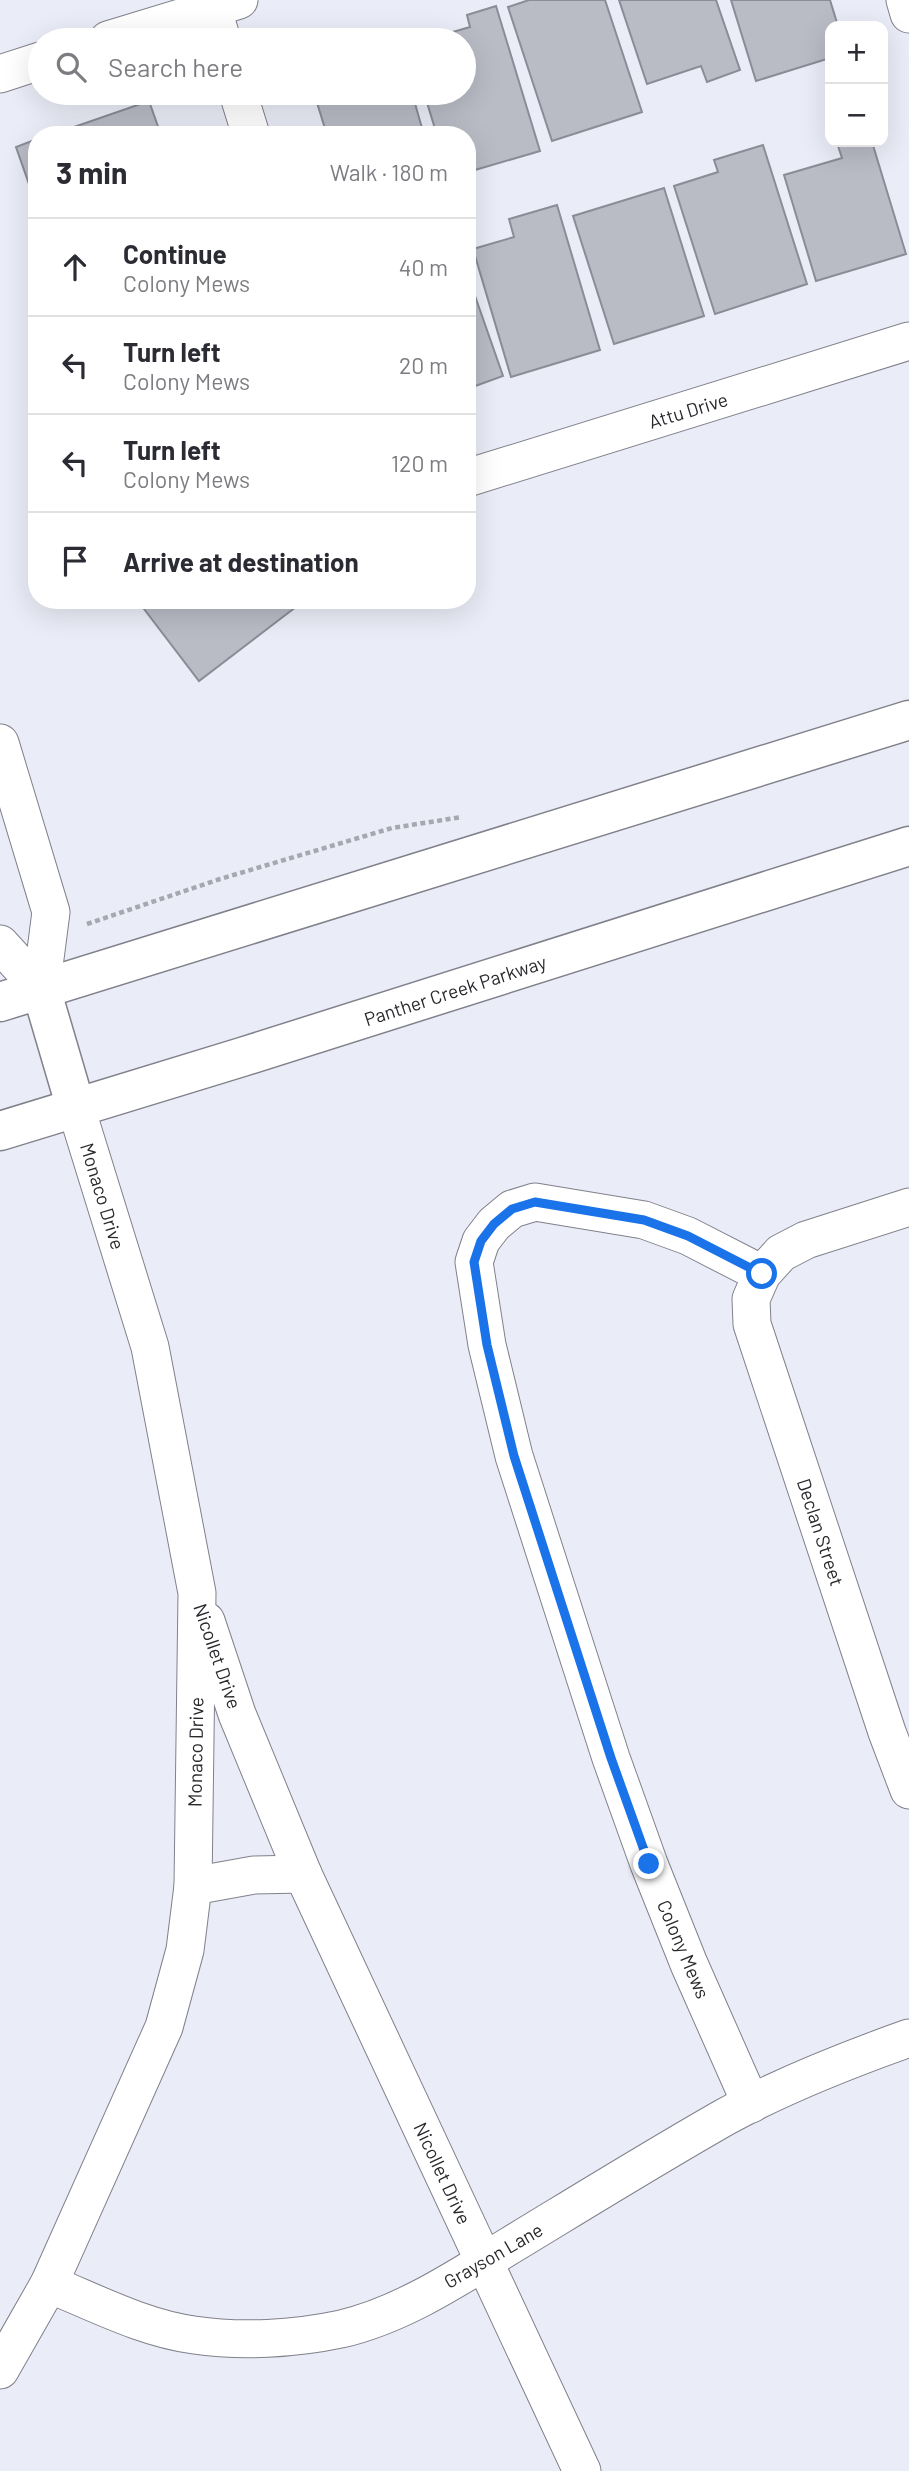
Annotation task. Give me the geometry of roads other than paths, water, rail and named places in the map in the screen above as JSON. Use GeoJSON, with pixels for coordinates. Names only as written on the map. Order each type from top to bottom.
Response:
{"type":"FeatureCollection","features":[{"type":"Feature","properties":{"kind":"main road"},"geometry":{"type":"LineString","coordinates":[[0,1002],[909,720]]}},
{"type":"Feature","properties":{"kind":"main road","name":"Panther Creek Parkway"},"geometry":{"type":"LineString","coordinates":[[0,1131],[909,846]]}},
{"type":"Feature","properties":{"kind":"main road"},"geometry":{"type":"LineString","coordinates":[[41,989],[76,1108]]}},
{"type":"Feature","properties":{"kind":"street"},"geometry":{"type":"LineString","coordinates":[[905,0],[909,14]]}},
{"type":"Feature","properties":{"kind":"street"},"geometry":{"type":"LineString","coordinates":[[156,28],[221,12]]}},
{"type":"Feature","properties":{"kind":"street"},"geometry":{"type":"LineString","coordinates":[[0,74],[28,65]]}},
{"type":"Feature","properties":{"kind":"street"},"geometry":{"type":"LineString","coordinates":[[242,105],[248,126]]}},
{"type":"Feature","properties":{"kind":"street","name":"Attu Drive"},"geometry":{"type":"LineString","coordinates":[[476,475],[909,341]]}},
{"type":"Feature","properties":{"kind":"street"},"geometry":{"type":"LineString","coordinates":[[0,743],[51,912],[41,989]]}},
{"type":"Feature","properties":{"kind":"street"},"geometry":{"type":"LineString","coordinates":[[0,944],[41,989]]}},
{"type":"Feature","properties":{"kind":"street","name":"Monaco Drive"},"geometry":{"type":"LineString","coordinates":[[0,2370],[49,2284],[164,2027],[184,1950],[193,1886],[197,1593],[150,1347],[76,1108]]}},
{"type":"Feature","properties":{"kind":"street","name":"Colony Mews"},"geometry":{"type":"LineString","coordinates":[[751,2104],[689,1964],[649,1864],[607,1745],[514,1456],[487,1345],[474,1262],[481,1241],[494,1224],[512,1209],[535,1202],[644,1220],[688,1236],[762,1274]]}},
{"type":"Feature","properties":{"kind":"street"},"geometry":{"type":"LineString","coordinates":[[762,1274],[782,1253],[806,1240],[909,1207]]}},
{"type":"Feature","properties":{"kind":"street","name":"Declan Street"},"geometry":{"type":"LineString","coordinates":[[762,1274],[751,1299],[752,1324],[898,1728],[909,1790]]}},
{"type":"Feature","properties":{"kind":"street","name":"Nicollet Drive"},"geometry":{"type":"LineString","coordinates":[[197,1593],[237,1714],[303,1874],[582,2471]]}},
{"type":"Feature","properties":{"kind":"street"},"geometry":{"type":"LineString","coordinates":[[193,1886],[254,1875],[303,1874]]}},
{"type":"Feature","properties":{"kind":"street","name":"Grayson Lane"},"geometry":{"type":"LineString","coordinates":[[49,2284],[143,2323],[194,2335],[249,2338],[298,2336],[343,2328],[394,2311],[484,2262],[726,2116],[861,2055],[909,2038]]}}]}
